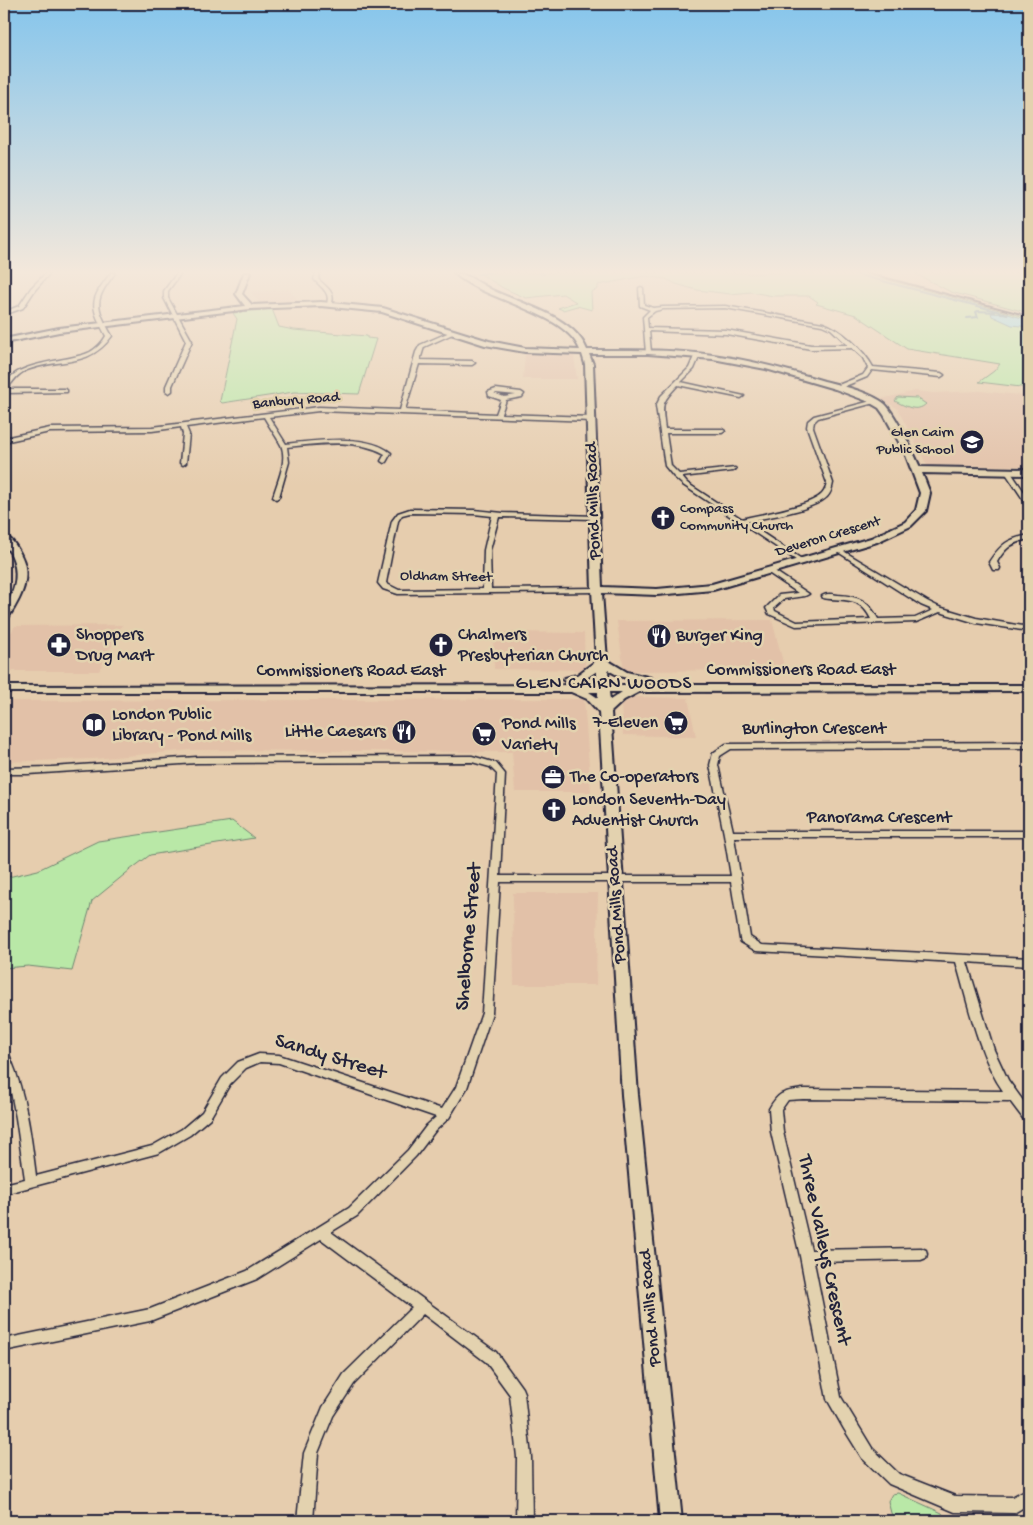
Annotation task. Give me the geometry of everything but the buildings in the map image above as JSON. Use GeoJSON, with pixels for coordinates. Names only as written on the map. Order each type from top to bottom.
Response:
{"type":"FeatureCollection","features":[{"type":"Feature","properties":{"kind":"main road","name":"Deveron Crescent"},"geometry":{"type":"LineString","coordinates":[[498,344],[538,352],[648,352],[697,355],[767,367],[838,387],[882,406],[918,470],[925,493],[921,511],[908,524],[890,534],[840,551],[713,587],[657,592],[597,590]]}},
{"type":"Feature","properties":{"kind":"main road"},"geometry":{"type":"LineString","coordinates":[[581,344],[587,352]]}},
{"type":"Feature","properties":{"kind":"main road","name":"Pond Mills Road"},"geometry":{"type":"LineString","coordinates":[[587,352],[592,419],[597,590],[630,1095],[671,1521]]}},
{"type":"Feature","properties":{"kind":"main road"},"geometry":{"type":"LineString","coordinates":[[918,470],[1029,472]]}},
{"type":"Feature","properties":{"kind":"main road"},"geometry":{"type":"LineString","coordinates":[[4,539],[13,545],[20,564],[21,577],[18,592],[4,616]]}},
{"type":"Feature","properties":{"kind":"main road"},"geometry":{"type":"LineString","coordinates":[[570,680],[581,677],[602,662],[643,684]]}},
{"type":"Feature","properties":{"kind":"main road","name":"Commissioners Road East"},"geometry":{"type":"LineString","coordinates":[[643,684],[1029,679]]}},
{"type":"Feature","properties":{"kind":"main road","name":"Commissioners Road East"},"geometry":{"type":"LineString","coordinates":[[4,681],[570,680],[604,684]]}},
{"type":"Feature","properties":{"kind":"main road","name":"Commissioners Road East"},"geometry":{"type":"LineString","coordinates":[[4,689],[556,688],[604,684],[1029,688]]}},
{"type":"Feature","properties":{"kind":"main road"},"geometry":{"type":"LineString","coordinates":[[556,688],[569,689],[588,695],[605,710],[643,684]]}},
{"type":"Feature","properties":{"kind":"street"},"geometry":{"type":"LineString","coordinates":[[4,391],[11,380],[21,372],[79,357],[105,344]]}},
{"type":"Feature","properties":{"kind":"street"},"geometry":{"type":"LineString","coordinates":[[169,391],[169,386],[188,344]]}},
{"type":"Feature","properties":{"kind":"street"},"geometry":{"type":"LineString","coordinates":[[402,412],[418,362],[419,352],[422,346],[426,344]]}},
{"type":"Feature","properties":{"kind":"street"},"geometry":{"type":"LineString","coordinates":[[647,344],[648,352]]}},
{"type":"Feature","properties":{"kind":"street"},"geometry":{"type":"LineString","coordinates":[[795,344],[811,347],[853,346],[865,357],[871,368]]}},
{"type":"Feature","properties":{"kind":"street"},"geometry":{"type":"LineString","coordinates":[[697,355],[691,369],[663,397],[659,406],[668,466],[676,476],[801,561]]}},
{"type":"Feature","properties":{"kind":"street"},"geometry":{"type":"LineString","coordinates":[[418,362],[472,363]]}},
{"type":"Feature","properties":{"kind":"street"},"geometry":{"type":"LineString","coordinates":[[871,368],[941,374]]}},
{"type":"Feature","properties":{"kind":"street"},"geometry":{"type":"LineString","coordinates":[[838,387],[865,376],[871,368]]}},
{"type":"Feature","properties":{"kind":"street"},"geometry":{"type":"LineString","coordinates":[[677,383],[740,396]]}},
{"type":"Feature","properties":{"kind":"street"},"geometry":{"type":"LineString","coordinates":[[4,391],[65,391]]}},
{"type":"Feature","properties":{"kind":"street"},"geometry":{"type":"LineString","coordinates":[[498,415],[504,399]]}},
{"type":"Feature","properties":{"kind":"street"},"geometry":{"type":"LineString","coordinates":[[740,521],[809,503],[823,497],[829,491],[830,483],[810,427],[811,421],[816,416],[875,402]]}},
{"type":"Feature","properties":{"kind":"street","name":"Banbury Road"},"geometry":{"type":"LineString","coordinates":[[4,440],[50,430],[152,429],[318,409],[592,419]]}},
{"type":"Feature","properties":{"kind":"street"},"geometry":{"type":"LineString","coordinates":[[265,415],[284,446],[286,462],[276,497]]}},
{"type":"Feature","properties":{"kind":"street"},"geometry":{"type":"LineString","coordinates":[[183,426],[186,434],[183,463]]}},
{"type":"Feature","properties":{"kind":"street"},"geometry":{"type":"LineString","coordinates":[[663,430],[722,431]]}},
{"type":"Feature","properties":{"kind":"street"},"geometry":{"type":"LineString","coordinates":[[284,446],[316,442],[369,444],[381,448],[388,454],[384,461]]}},
{"type":"Feature","properties":{"kind":"street"},"geometry":{"type":"LineString","coordinates":[[676,476],[733,469]]}},
{"type":"Feature","properties":{"kind":"street"},"geometry":{"type":"LineString","coordinates":[[1008,472],[1029,504]]}},
{"type":"Feature","properties":{"kind":"street","name":"Oldham Street"},"geometry":{"type":"LineString","coordinates":[[594,516],[420,510],[400,514],[395,521],[382,583],[386,587],[398,592],[597,590]]}},
{"type":"Feature","properties":{"kind":"street"},"geometry":{"type":"LineString","coordinates":[[487,591],[487,550],[496,514]]}},
{"type":"Feature","properties":{"kind":"street"},"geometry":{"type":"LineString","coordinates":[[996,568],[993,562],[1000,550],[1013,540],[1029,537]]}},
{"type":"Feature","properties":{"kind":"street"},"geometry":{"type":"LineString","coordinates":[[840,551],[938,610],[980,622],[1029,629]]}},
{"type":"Feature","properties":{"kind":"street"},"geometry":{"type":"LineString","coordinates":[[770,570],[805,594],[782,598],[770,608],[772,612],[796,624],[916,620],[938,610]]}},
{"type":"Feature","properties":{"kind":"street"},"geometry":{"type":"LineString","coordinates":[[826,596],[850,598],[863,602],[870,608],[876,622]]}},
{"type":"Feature","properties":{"kind":"street","name":"Burlington Crescent"},"geometry":{"type":"LineString","coordinates":[[1029,745],[729,746],[716,755],[714,765],[729,834],[745,939],[760,948],[961,960],[1029,962]]}},
{"type":"Feature","properties":{"kind":"street","name":"Shelborne Street"},"geometry":{"type":"LineString","coordinates":[[4,771],[68,770],[197,760],[472,759],[493,765],[501,774],[487,1012],[461,1088],[445,1115],[431,1128],[412,1153],[353,1212],[252,1275],[150,1315],[4,1345]]}},
{"type":"Feature","properties":{"kind":"street","name":"Panorama Crescent"},"geometry":{"type":"LineString","coordinates":[[729,834],[1029,834]]}},
{"type":"Feature","properties":{"kind":"street"},"geometry":{"type":"LineString","coordinates":[[496,879],[736,879]]}},
{"type":"Feature","properties":{"kind":"street"},"geometry":{"type":"LineString","coordinates":[[961,960],[988,1050],[1011,1096],[1029,1118]]}},
{"type":"Feature","properties":{"kind":"street"},"geometry":{"type":"LineString","coordinates":[[4,1057],[11,1072],[20,1102],[31,1182]]}},
{"type":"Feature","properties":{"kind":"street","name":"Sandy Street"},"geometry":{"type":"LineString","coordinates":[[4,1189],[155,1150],[186,1132],[206,1115],[226,1081],[242,1065],[259,1058],[279,1059],[445,1115]]}},
{"type":"Feature","properties":{"kind":"street","name":"Three Valleys Crescent"},"geometry":{"type":"LineString","coordinates":[[1011,1096],[802,1094],[785,1096],[775,1109],[777,1132],[806,1256],[834,1399],[867,1453],[894,1479],[955,1504],[1014,1505],[1029,1495]]}},
{"type":"Feature","properties":{"kind":"street"},"geometry":{"type":"LineString","coordinates":[[321,1232],[491,1357],[517,1393],[524,1457],[524,1521]]}},
{"type":"Feature","properties":{"kind":"street"},"geometry":{"type":"LineString","coordinates":[[806,1256],[921,1254]]}},
{"type":"Feature","properties":{"kind":"street"},"geometry":{"type":"LineString","coordinates":[[305,1521],[311,1453],[328,1412],[350,1379],[422,1306]]}},
{"type":"Feature","properties":{"kind":"shaded area"},"geometry":{"type":"Polygon","coordinates":[[[525,354],[574,356],[577,379],[523,379],[525,354]]]}},
{"type":"Feature","properties":{"kind":"shaded area","name":"Glen Cairn Public School"},"geometry":{"type":"Polygon","coordinates":[[[915,391],[933,393],[980,391],[1029,396],[1029,466],[927,465],[897,408],[881,399],[915,391]]]}},
{"type":"Feature","properties":{"kind":"shaded area"},"geometry":{"type":"Polygon","coordinates":[[[772,620],[785,670],[624,671],[617,621],[772,620]]]}},
{"type":"Feature","properties":{"kind":"shaded area"},"geometry":{"type":"Polygon","coordinates":[[[122,625],[99,671],[4,671],[4,644],[15,626],[122,625]]]}},
{"type":"Feature","properties":{"kind":"shaded area"},"geometry":{"type":"Polygon","coordinates":[[[493,632],[584,633],[585,670],[494,669],[493,632]]]}},
{"type":"Feature","properties":{"kind":"shaded area"},"geometry":{"type":"Polygon","coordinates":[[[633,697],[688,698],[696,737],[623,735],[621,705],[633,697]]]}},
{"type":"Feature","properties":{"kind":"shaded area"},"geometry":{"type":"Polygon","coordinates":[[[584,699],[591,792],[515,792],[512,752],[191,750],[93,759],[4,762],[4,701],[584,699]]]}},
{"type":"Feature","properties":{"kind":"shaded area"},"geometry":{"type":"Polygon","coordinates":[[[513,893],[598,893],[596,985],[514,985],[513,893]]]}},
{"type":"Feature","properties":{"kind":"green space"},"geometry":{"type":"Polygon","coordinates":[[[232,344],[374,344],[359,394],[294,392],[222,403],[220,401],[232,344]]]}},
{"type":"Feature","properties":{"kind":"green space"},"geometry":{"type":"Polygon","coordinates":[[[900,344],[1029,344],[1029,388],[979,382],[1000,364],[907,349],[900,344]]]}},
{"type":"Feature","properties":{"kind":"green space"},"geometry":{"type":"Polygon","coordinates":[[[898,397],[917,398],[926,404],[919,408],[911,408],[895,401],[898,397]]]}},
{"type":"Feature","properties":{"kind":"green space"},"geometry":{"type":"Polygon","coordinates":[[[232,821],[254,838],[150,855],[92,901],[72,971],[28,966],[4,968],[4,878],[38,870],[98,841],[232,821]]]}},
{"type":"Feature","properties":{"kind":"green space"},"geometry":{"type":"Polygon","coordinates":[[[898,1493],[942,1513],[946,1521],[896,1521],[891,1513],[888,1501],[892,1494],[898,1493]]]}},
{"type":"Feature","properties":{"kind":"place","name":"Glen Cairn Public School"},"geometry":{"type":"Point","coordinates":[972,442]}},
{"type":"Feature","properties":{"kind":"place","name":"Compass Community Church"},"geometry":{"type":"Point","coordinates":[663,518]}},
{"type":"Feature","properties":{"kind":"place","name":"Burger King"},"geometry":{"type":"Point","coordinates":[659,636]}},
{"type":"Feature","properties":{"kind":"place","name":"Shoppers Drug Mart"},"geometry":{"type":"Point","coordinates":[59,645]}},
{"type":"Feature","properties":{"kind":"place","name":"Chalmers Presbyterian Church"},"geometry":{"type":"Point","coordinates":[441,645]}},
{"type":"Feature","properties":{"kind":"place","name":"7-Eleven"},"geometry":{"type":"Point","coordinates":[676,723]}},
{"type":"Feature","properties":{"kind":"place","name":"London Public Library - Pond Mills"},"geometry":{"type":"Point","coordinates":[94,725]}},
{"type":"Feature","properties":{"kind":"place","name":"Little Caesars"},"geometry":{"type":"Point","coordinates":[404,732]}},
{"type":"Feature","properties":{"kind":"place","name":"Pond Mills Variety"},"geometry":{"type":"Point","coordinates":[484,734]}},
{"type":"Feature","properties":{"kind":"place","name":"The Co-operators"},"geometry":{"type":"Point","coordinates":[553,777]}},
{"type":"Feature","properties":{"kind":"place","name":"London Seventh-Day Adventist Church"},"geometry":{"type":"Point","coordinates":[554,810]}},
{"type":"Feature","properties":{"kind":"district","name":"GLEN CAIRN WOODS"},"geometry":{"type":"Point","coordinates":[604,684]}}]}
